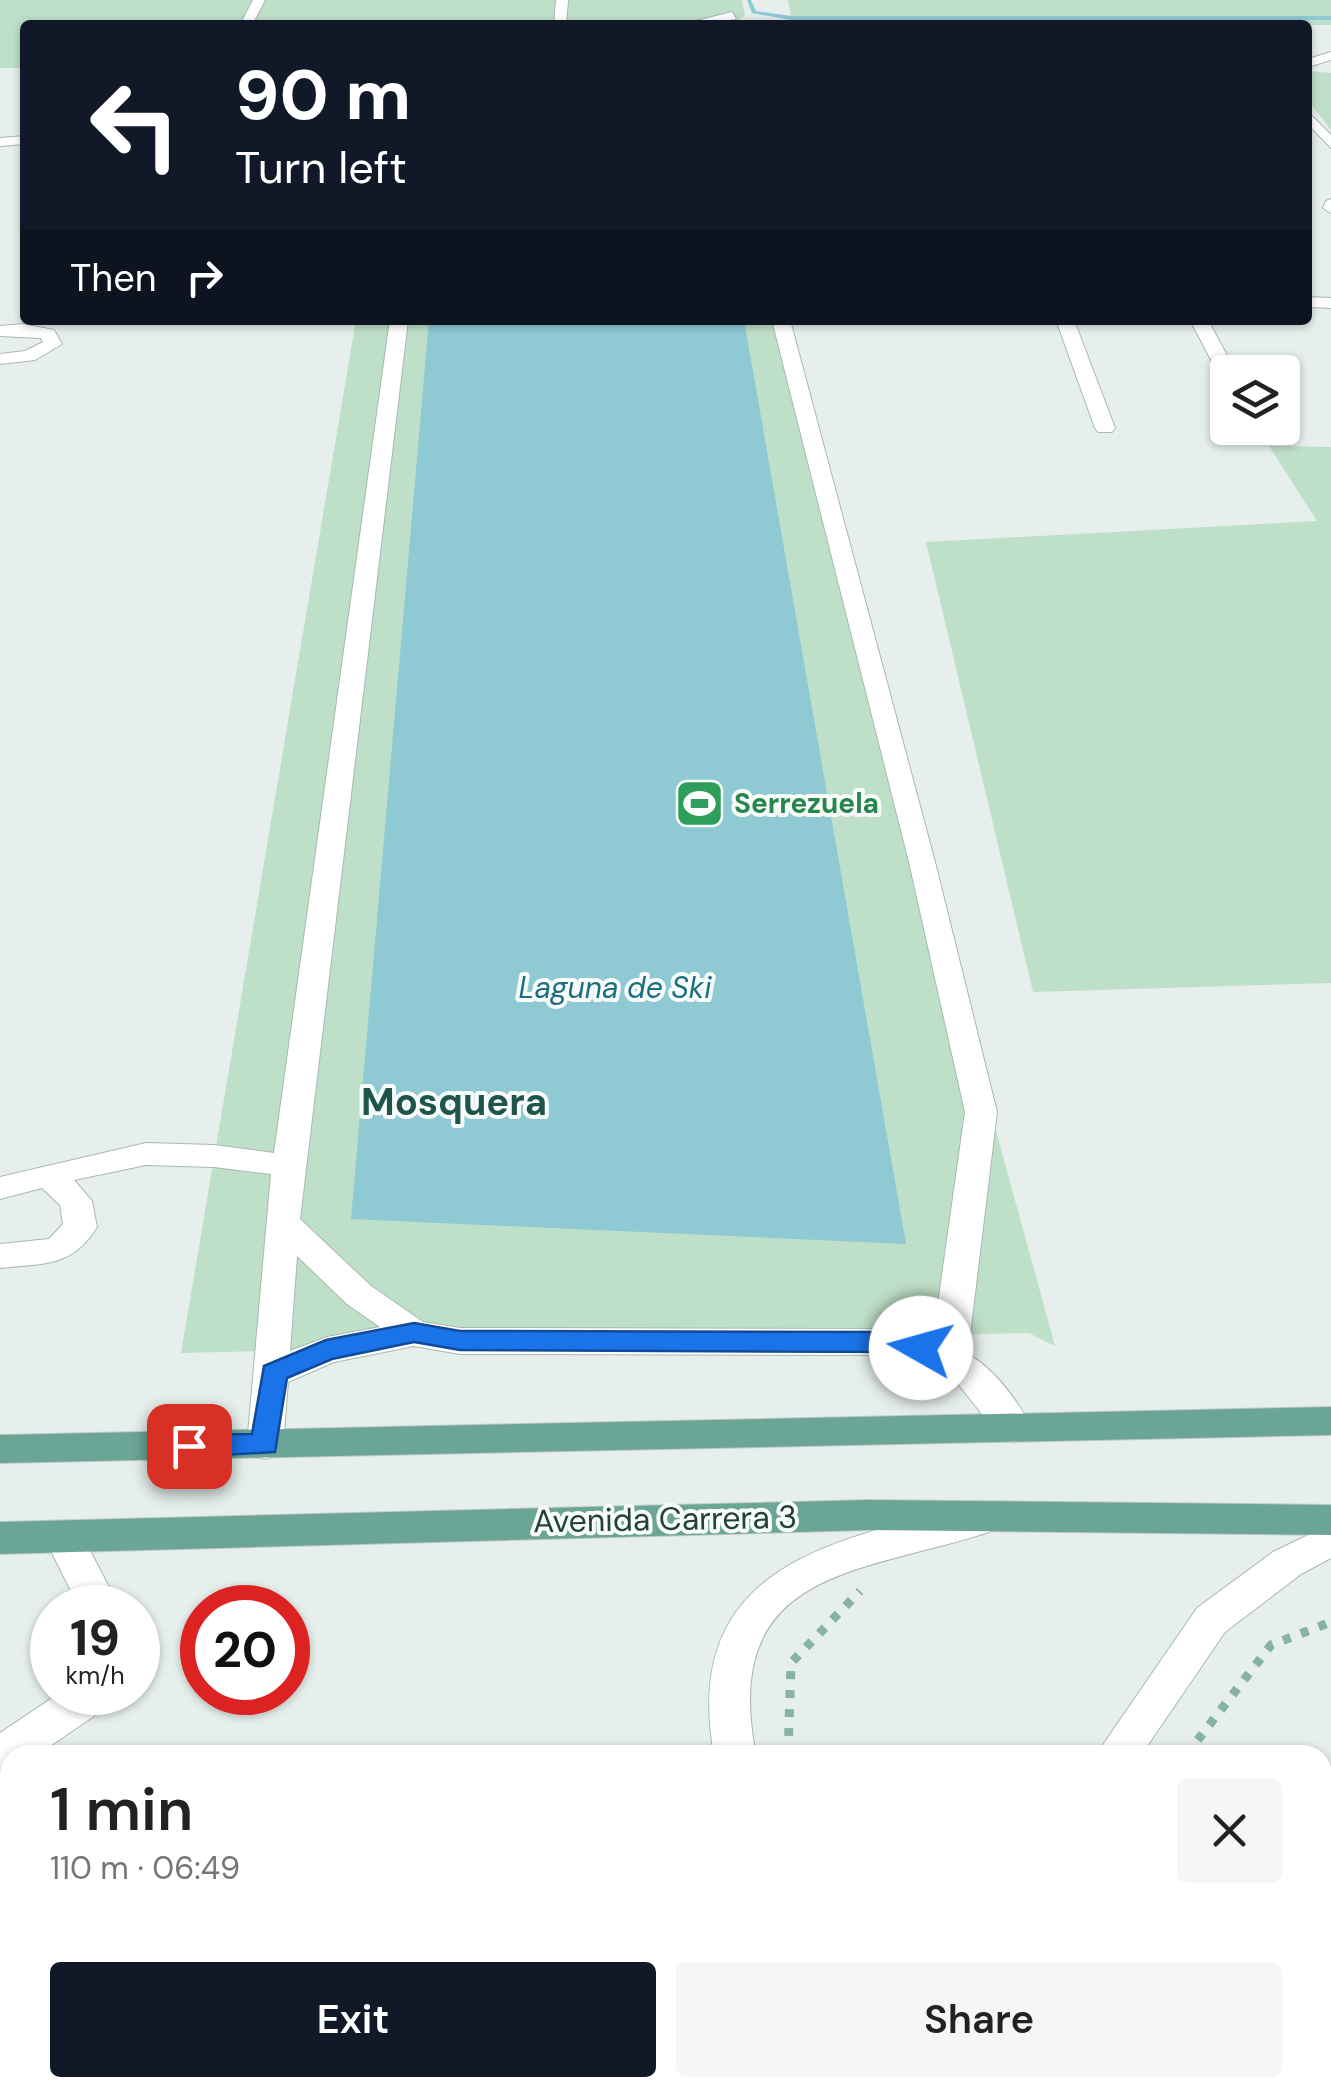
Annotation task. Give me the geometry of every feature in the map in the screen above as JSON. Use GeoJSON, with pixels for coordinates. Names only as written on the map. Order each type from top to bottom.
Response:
{"type":"FeatureCollection","features":[{"type":"Feature","properties":{"kind":"main road"},"geometry":{"type":"LineString","coordinates":[[0,1449],[1331,1421]]}},
{"type":"Feature","properties":{"kind":"main road","name":"Avenida Carrera 3"},"geometry":{"type":"LineString","coordinates":[[0,1538],[505,1522],[996,1516],[1331,1520]]}},
{"type":"Feature","properties":{"kind":"street"},"geometry":{"type":"LineString","coordinates":[[1312,121],[1331,144]]}},
{"type":"Feature","properties":{"kind":"street"},"geometry":{"type":"LineString","coordinates":[[265,1445],[274,1373],[275,1296],[288,1166],[397,325]]}},
{"type":"Feature","properties":{"kind":"street"},"geometry":{"type":"LineString","coordinates":[[782,325],[922,862],[981,1112],[953,1335],[943,1355]]}},
{"type":"Feature","properties":{"kind":"street"},"geometry":{"type":"LineString","coordinates":[[1067,325],[1105,428]]}},
{"type":"Feature","properties":{"kind":"street"},"geometry":{"type":"LineString","coordinates":[[1202,325],[1217,355]]}},
{"type":"Feature","properties":{"kind":"street"},"geometry":{"type":"LineString","coordinates":[[0,331],[23,329],[48,334],[52,344],[29,356],[0,359]]}},
{"type":"Feature","properties":{"kind":"street"},"geometry":{"type":"LineString","coordinates":[[0,1188],[146,1154],[214,1156],[288,1166]]}},
{"type":"Feature","properties":{"kind":"street"},"geometry":{"type":"LineString","coordinates":[[0,1256],[58,1250],[80,1227],[76,1201],[48,1175]]}},
{"type":"Feature","properties":{"kind":"street"},"geometry":{"type":"LineString","coordinates":[[284,1223],[359,1295],[414,1332]]}},
{"type":"Feature","properties":{"kind":"street"},"geometry":{"type":"LineString","coordinates":[[274,1373],[326,1350],[414,1332],[460,1340],[899,1342],[943,1355],[976,1374],[1014,1428]]}},
{"type":"Feature","properties":{"kind":"street"},"geometry":{"type":"LineString","coordinates":[[733,1745],[726,1700],[739,1644],[765,1602],[800,1572],[834,1557],[996,1516]]}},
{"type":"Feature","properties":{"kind":"street"},"geometry":{"type":"LineString","coordinates":[[63,1538],[87,1585]]}},
{"type":"Feature","properties":{"kind":"street"},"geometry":{"type":"LineString","coordinates":[[1124,1745],[1212,1620],[1287,1563],[1331,1540]]}},
{"type":"Feature","properties":{"kind":"street"},"geometry":{"type":"LineString","coordinates":[[16,1745],[61,1715]]}},
{"type":"Feature","properties":{"kind":"path"},"geometry":{"type":"LineString","coordinates":[[788,1745],[790,1663],[870,1581]]}},
{"type":"Feature","properties":{"kind":"path"},"geometry":{"type":"LineString","coordinates":[[1194,1745],[1272,1646],[1331,1622]]}},
{"type":"Feature","properties":{"kind":"green space"},"geometry":{"type":"Polygon","coordinates":[[[0,0],[742,0],[745,15],[740,20],[20,20],[20,68],[0,68],[0,0]]]}},
{"type":"Feature","properties":{"kind":"green space"},"geometry":{"type":"Polygon","coordinates":[[[788,0],[1331,0],[1331,25],[1312,25],[1312,20],[792,20],[788,0]]]}},
{"type":"Feature","properties":{"kind":"green space"},"geometry":{"type":"Polygon","coordinates":[[[1312,71],[1331,73],[1331,130],[1312,105],[1312,71]]]}},
{"type":"Feature","properties":{"kind":"green space"},"geometry":{"type":"Polygon","coordinates":[[[355,325],[775,325],[1055,1346],[1029,1333],[181,1353],[355,325]]]}},
{"type":"Feature","properties":{"kind":"green space"},"geometry":{"type":"Polygon","coordinates":[[[1269,446],[1331,447],[1331,983],[1033,992],[926,542],[1317,521],[1269,446]]]}},
{"type":"Feature","properties":{"kind":"water","name":"Laguna de Ski"},"geometry":{"type":"Polygon","coordinates":[[[429,325],[745,325],[906,1244],[351,1219],[429,325]]]}},
{"type":"Feature","properties":{"kind":"waterway"},"geometry":{"type":"LineString","coordinates":[[749,0],[754,12],[791,18],[1331,18]]}},
{"type":"Feature","properties":{"kind":"place","name":"Serrezuela"},"geometry":{"type":"Point","coordinates":[699,803]}},
{"type":"Feature","properties":{"kind":"district","name":"Mosquera"},"geometry":{"type":"Point","coordinates":[454,1102]}},
{"type":"Feature","properties":{"kind":"route"},"geometry":{"type":"LineString","coordinates":[[189,1446],[265,1445],[274,1373],[326,1350],[414,1332],[460,1340],[899,1342],[921,1348]]}}]}
